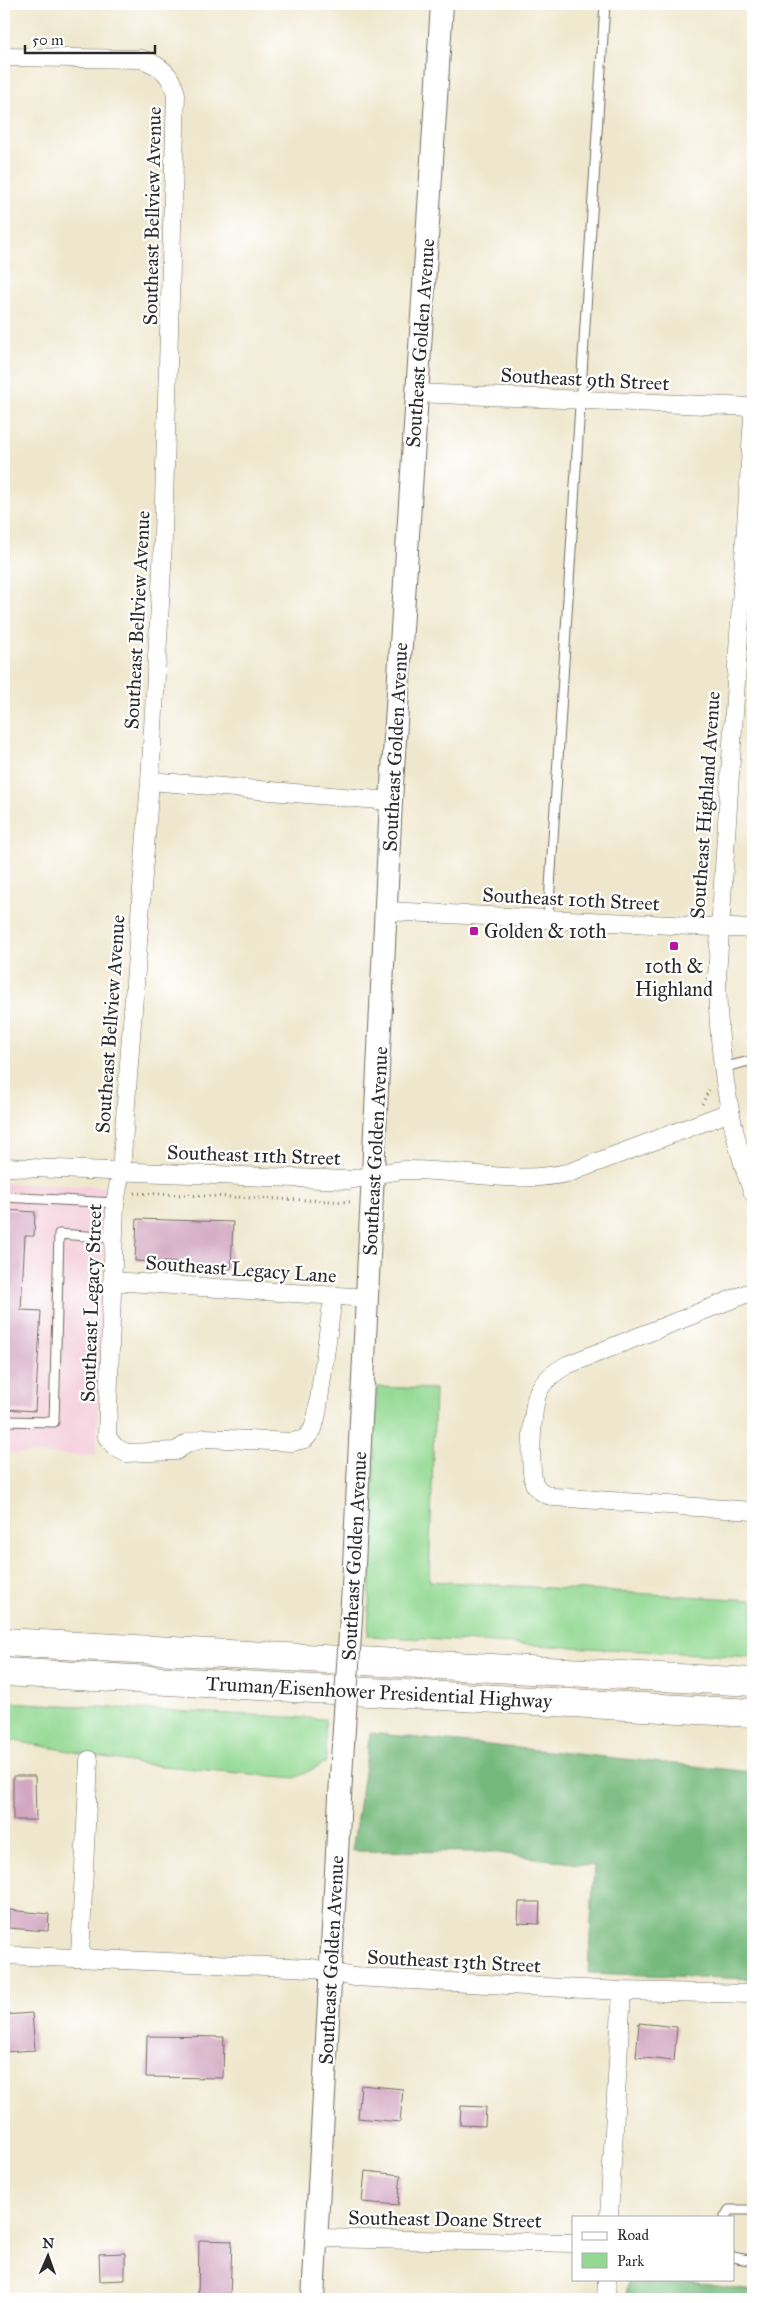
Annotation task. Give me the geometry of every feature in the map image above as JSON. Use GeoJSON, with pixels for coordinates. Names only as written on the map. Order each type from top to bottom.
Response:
{"type":"FeatureCollection","features":[{"type":"Feature","properties":{"kind":"highway","name":"Truman/Eisenhower Presidential Highway"},"geometry":{"type":"LineString","coordinates":[[4,1642],[753,1682]]}},
{"type":"Feature","properties":{"kind":"highway","name":"Truman/Eisenhower Presidential Highway"},"geometry":{"type":"LineString","coordinates":[[4,1672],[753,1712]]}},
{"type":"Feature","properties":{"kind":"highway"},"geometry":{"type":"LineString","coordinates":[[609,1705],[753,1728]]}},
{"type":"Feature","properties":{"kind":"street","name":"Southeast Golden Avenue"},"geometry":{"type":"LineString","coordinates":[[313,2299],[368,1298],[391,801],[442,4]]}},
{"type":"Feature","properties":{"kind":"street","name":"Southeast Bellview Avenue"},"geometry":{"type":"LineString","coordinates":[[4,57],[142,59],[158,65],[167,73],[173,82],[176,94],[172,293],[162,569],[150,781],[121,1172]]}},
{"type":"Feature","properties":{"kind":"street","name":"Southeast 9th Street"},"geometry":{"type":"LineString","coordinates":[[416,392],[753,407]]}},
{"type":"Feature","properties":{"kind":"street","name":"Southeast Highland Avenue"},"geometry":{"type":"LineString","coordinates":[[753,416],[718,928],[718,1022],[722,1068],[730,1112],[753,1193]]}},
{"type":"Feature","properties":{"kind":"street"},"geometry":{"type":"LineString","coordinates":[[150,781],[391,801]]}},
{"type":"Feature","properties":{"kind":"street","name":"Southeast 10th Street"},"geometry":{"type":"LineString","coordinates":[[386,911],[753,929]]}},
{"type":"Feature","properties":{"kind":"street","name":"Southeast 11th Street"},"geometry":{"type":"LineString","coordinates":[[4,1167],[348,1180],[404,1170],[525,1179],[551,1177],[571,1172],[730,1112]]}},
{"type":"Feature","properties":{"kind":"street","name":"Southeast Legacy Street"},"geometry":{"type":"LineString","coordinates":[[121,1172],[115,1203],[107,1437],[115,1447],[126,1453],[176,1452],[188,1443],[204,1438],[292,1442],[305,1440],[313,1428],[316,1414],[332,1296]]}},
{"type":"Feature","properties":{"kind":"street","name":"Southeast Legacy Lane"},"geometry":{"type":"LineString","coordinates":[[112,1281],[368,1298]]}},
{"type":"Feature","properties":{"kind":"street"},"geometry":{"type":"LineString","coordinates":[[753,1291],[567,1365],[552,1374],[539,1390],[533,1409],[532,1477],[540,1492],[554,1497],[753,1511]]}},
{"type":"Feature","properties":{"kind":"street"},"geometry":{"type":"LineString","coordinates":[[80,1958],[89,1760]]}},
{"type":"Feature","properties":{"kind":"street","name":"Southeast 13th Street"},"geometry":{"type":"LineString","coordinates":[[4,1955],[312,1968],[354,1977],[622,1991],[753,1994]]}},
{"type":"Feature","properties":{"kind":"street"},"geometry":{"type":"LineString","coordinates":[[609,2216],[622,1991]]}},
{"type":"Feature","properties":{"kind":"street","name":"Southeast Doane Street"},"geometry":{"type":"LineString","coordinates":[[316,2238],[572,2243]]}},
{"type":"Feature","properties":{"kind":"street"},"geometry":{"type":"LineString","coordinates":[[606,2280],[606,2299]]}},
{"type":"Feature","properties":{"kind":"lane"},"geometry":{"type":"LineString","coordinates":[[548,919],[604,4]]}},
{"type":"Feature","properties":{"kind":"lane"},"geometry":{"type":"LineString","coordinates":[[722,1068],[753,1060]]}},
{"type":"Feature","properties":{"kind":"lane"},"geometry":{"type":"LineString","coordinates":[[4,1197],[115,1203]]}},
{"type":"Feature","properties":{"kind":"lane"},"geometry":{"type":"LineString","coordinates":[[4,1421],[54,1422],[59,1234],[114,1238]]}},
{"type":"Feature","properties":{"kind":"lane"},"geometry":{"type":"LineString","coordinates":[[725,2216],[728,2210],[753,2210]]}},
{"type":"Feature","properties":{"kind":"lane"},"geometry":{"type":"LineString","coordinates":[[734,2257],[753,2261]]}},
{"type":"Feature","properties":{"kind":"path"},"geometry":{"type":"LineString","coordinates":[[693,1108],[702,1104],[709,1090]]}},
{"type":"Feature","properties":{"kind":"path"},"geometry":{"type":"LineString","coordinates":[[131,1193],[372,1202]]}},
{"type":"Feature","properties":{"kind":"shaded area"},"geometry":{"type":"Polygon","coordinates":[[[4,1183],[106,1187],[96,1456],[4,1453],[4,1183]]]}},
{"type":"Feature","properties":{"kind":"green space"},"geometry":{"type":"Polygon","coordinates":[[[377,1387],[435,1389],[429,1581],[753,1600],[753,1657],[368,1636],[377,1387]]]}},
{"type":"Feature","properties":{"kind":"green space"},"geometry":{"type":"Polygon","coordinates":[[[4,1702],[325,1719],[326,1762],[295,1778],[141,1764],[4,1739],[4,1702]]]}},
{"type":"Feature","properties":{"kind":"green space"},"geometry":{"type":"Polygon","coordinates":[[[370,1733],[753,1772],[753,1979],[588,1973],[594,1866],[491,1852],[352,1851],[370,1733]]]}},
{"type":"Feature","properties":{"kind":"green space"},"geometry":{"type":"Polygon","coordinates":[[[628,2280],[676,2280],[753,2291],[753,2299],[626,2299],[628,2280]]]}},
{"type":"Feature","properties":{"kind":"building"},"geometry":{"type":"Polygon","coordinates":[[[6,1210],[35,1212],[34,1236],[25,1236],[21,1310],[41,1311],[35,1411],[4,1409],[4,1217],[6,1210]]]}},
{"type":"Feature","properties":{"kind":"building"},"geometry":{"type":"Polygon","coordinates":[[[137,1219],[233,1222],[231,1269],[186,1268],[186,1263],[135,1261],[137,1219]]]}},
{"type":"Feature","properties":{"kind":"building"},"geometry":{"type":"Polygon","coordinates":[[[13,1776],[35,1776],[36,1820],[13,1820],[13,1776]]]}},
{"type":"Feature","properties":{"kind":"building"},"geometry":{"type":"Polygon","coordinates":[[[519,1902],[540,1902],[539,1924],[518,1923],[519,1902]]]}},
{"type":"Feature","properties":{"kind":"building"},"geometry":{"type":"Polygon","coordinates":[[[9,1910],[49,1914],[48,1931],[8,1928],[9,1910]]]}},
{"type":"Feature","properties":{"kind":"building"},"geometry":{"type":"Polygon","coordinates":[[[32,2013],[35,2050],[4,2052],[4,2015],[32,2013]]]}},
{"type":"Feature","properties":{"kind":"building"},"geometry":{"type":"Polygon","coordinates":[[[639,2023],[677,2027],[674,2061],[636,2057],[639,2023]]]}},
{"type":"Feature","properties":{"kind":"building"},"geometry":{"type":"Polygon","coordinates":[[[147,2036],[224,2037],[223,2078],[146,2077],[147,2036]]]}},
{"type":"Feature","properties":{"kind":"building"},"geometry":{"type":"Polygon","coordinates":[[[361,2085],[403,2089],[400,2122],[358,2118],[361,2085]]]}},
{"type":"Feature","properties":{"kind":"building"},"geometry":{"type":"Polygon","coordinates":[[[461,2106],[486,2107],[485,2126],[460,2125],[461,2106]]]}},
{"type":"Feature","properties":{"kind":"building"},"geometry":{"type":"Polygon","coordinates":[[[365,2171],[401,2175],[398,2205],[362,2202],[365,2171]]]}},
{"type":"Feature","properties":{"kind":"building"},"geometry":{"type":"Polygon","coordinates":[[[199,2240],[232,2241],[230,2299],[198,2299],[199,2240]]]}},
{"type":"Feature","properties":{"kind":"building"},"geometry":{"type":"Polygon","coordinates":[[[125,2253],[125,2280],[100,2281],[99,2254],[125,2253]]]}},
{"type":"Feature","properties":{"kind":"place","name":"Golden & 10th"},"geometry":{"type":"Point","coordinates":[474,931]}},
{"type":"Feature","properties":{"kind":"place","name":"10th & Highland"},"geometry":{"type":"Point","coordinates":[674,946]}}]}
